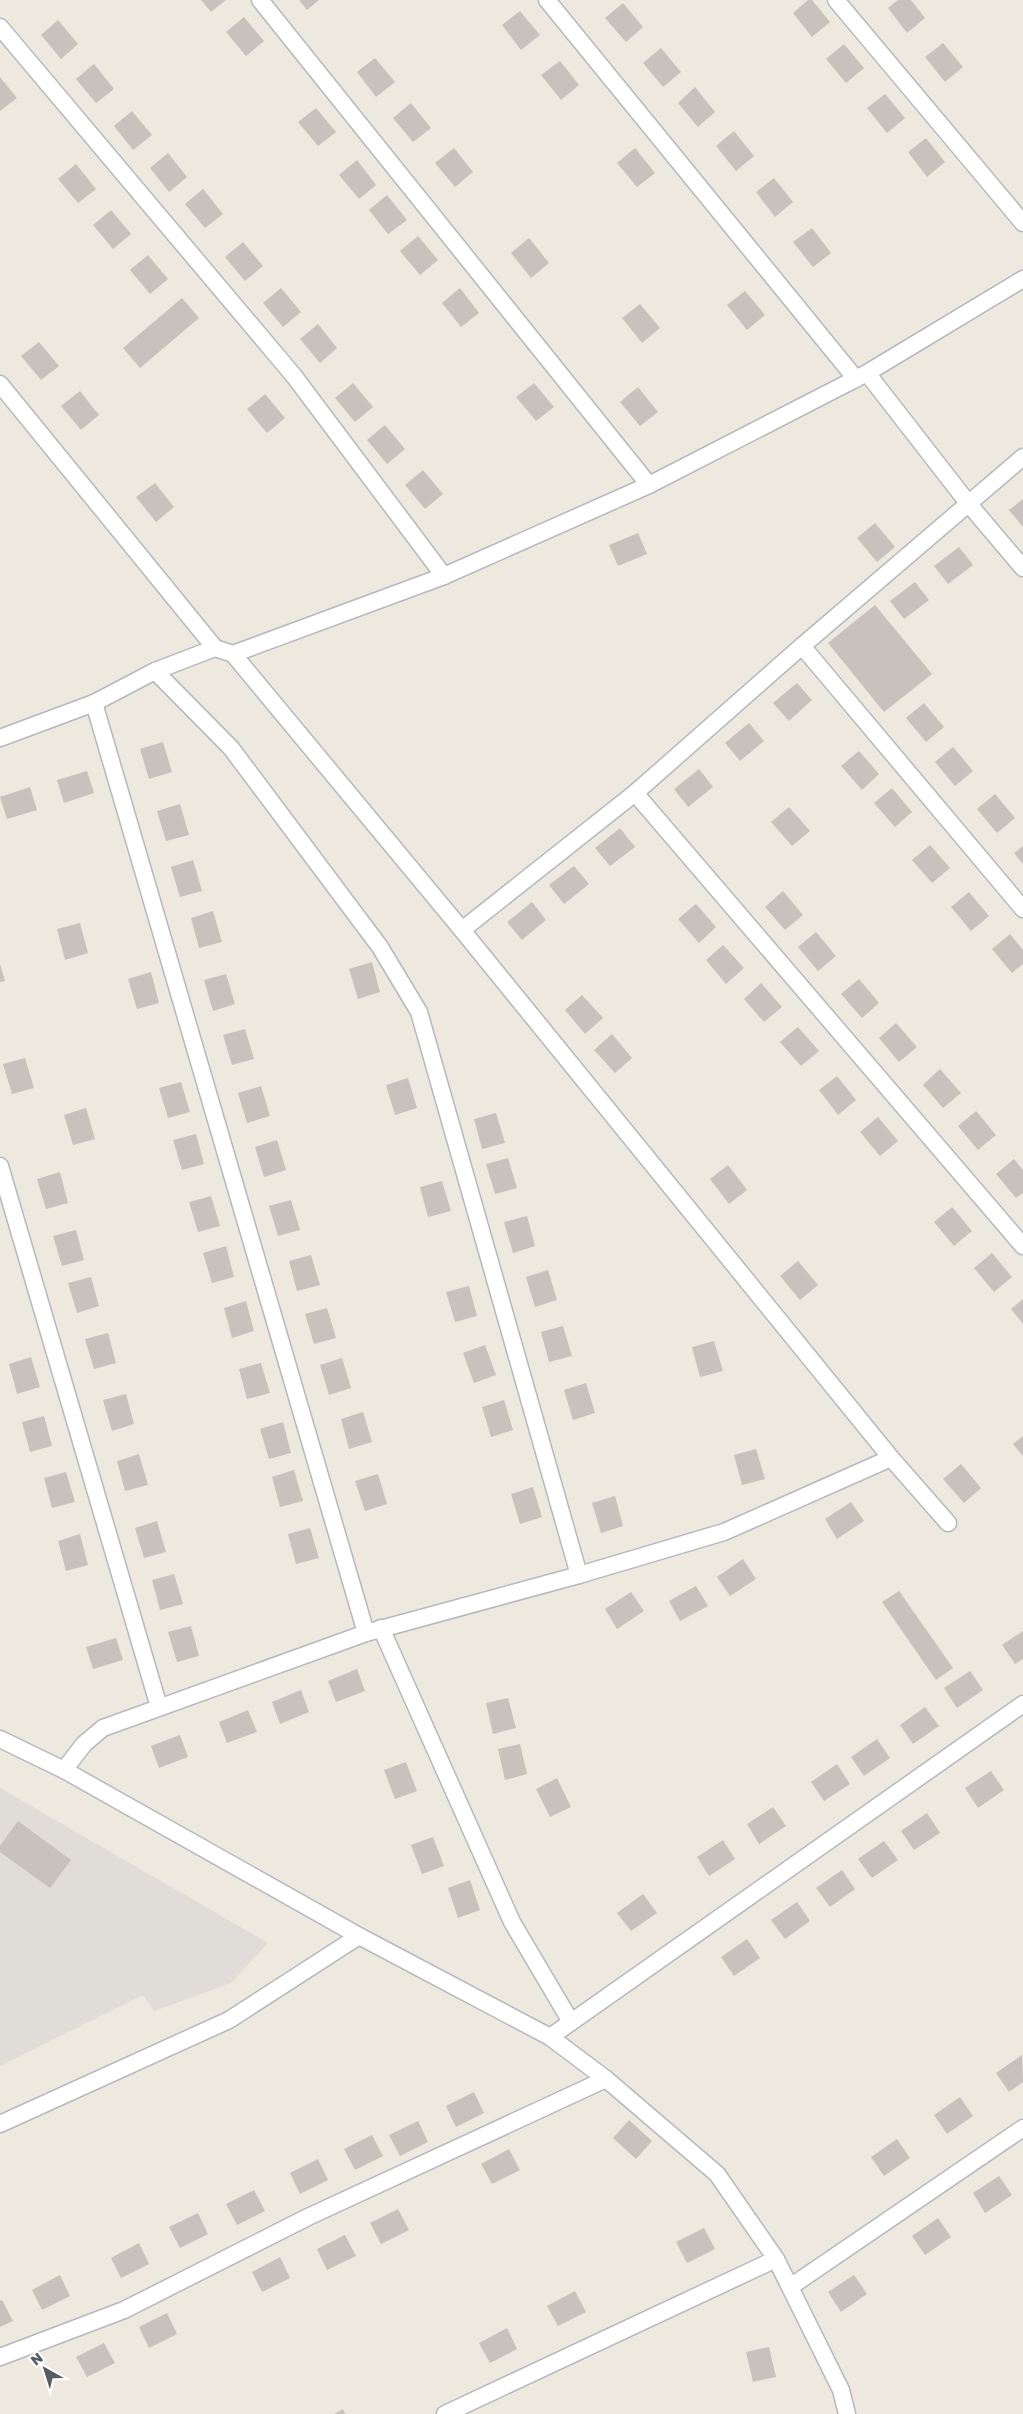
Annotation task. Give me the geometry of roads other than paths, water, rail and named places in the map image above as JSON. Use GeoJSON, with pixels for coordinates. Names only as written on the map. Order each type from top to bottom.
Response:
{"type":"FeatureCollection","features":[{"type":"Feature","properties":{"kind":"street"},"geometry":{"type":"LineString","coordinates":[[260,0],[649,485]]}},
{"type":"Feature","properties":{"kind":"street"},"geometry":{"type":"LineString","coordinates":[[547,0],[1023,568]]}},
{"type":"Feature","properties":{"kind":"street"},"geometry":{"type":"LineString","coordinates":[[836,0],[1023,223]]}},
{"type":"Feature","properties":{"kind":"street"},"geometry":{"type":"LineString","coordinates":[[0,27],[294,376],[444,576]]}},
{"type":"Feature","properties":{"kind":"street"},"geometry":{"type":"LineString","coordinates":[[233,654],[444,576],[649,485],[861,376],[1023,279]]}},
{"type":"Feature","properties":{"kind":"street"},"geometry":{"type":"LineString","coordinates":[[0,384],[215,648],[233,654],[462,930],[891,1458],[948,1523]]}},
{"type":"Feature","properties":{"kind":"street"},"geometry":{"type":"LineString","coordinates":[[462,930],[636,793],[802,646],[1023,457]]}},
{"type":"Feature","properties":{"kind":"street"},"geometry":{"type":"LineString","coordinates":[[802,646],[1023,909]]}},
{"type":"Feature","properties":{"kind":"street"},"geometry":{"type":"LineString","coordinates":[[0,738],[94,703],[155,671],[215,648]]}},
{"type":"Feature","properties":{"kind":"street"},"geometry":{"type":"LineString","coordinates":[[155,671],[231,748],[380,947],[419,1012],[579,1575]]}},
{"type":"Feature","properties":{"kind":"street"},"geometry":{"type":"LineString","coordinates":[[94,703],[374,1630],[512,1922],[571,2022]]}},
{"type":"Feature","properties":{"kind":"street"},"geometry":{"type":"LineString","coordinates":[[636,793],[1023,1246]]}},
{"type":"Feature","properties":{"kind":"street"},"geometry":{"type":"LineString","coordinates":[[0,1166],[159,1707]]}},
{"type":"Feature","properties":{"kind":"street"},"geometry":{"type":"LineString","coordinates":[[64,1770],[84,1744],[103,1728],[374,1630],[579,1575],[724,1532],[891,1458]]}},
{"type":"Feature","properties":{"kind":"street"},"geometry":{"type":"LineString","coordinates":[[550,2037],[1023,1704]]}},
{"type":"Feature","properties":{"kind":"street"},"geometry":{"type":"LineString","coordinates":[[0,1739],[64,1770],[359,1936],[550,2037],[606,2079],[717,2174],[776,2259],[842,2390],[847,2414]]}},
{"type":"Feature","properties":{"kind":"street"},"geometry":{"type":"LineString","coordinates":[[0,2124],[228,2020],[359,1936]]}},
{"type":"Feature","properties":{"kind":"street"},"geometry":{"type":"LineString","coordinates":[[0,2356],[124,2310],[308,2217],[606,2079]]}},
{"type":"Feature","properties":{"kind":"street"},"geometry":{"type":"LineString","coordinates":[[790,2287],[1023,2128]]}},
{"type":"Feature","properties":{"kind":"street"},"geometry":{"type":"LineString","coordinates":[[445,2414],[776,2259]]}}]}
